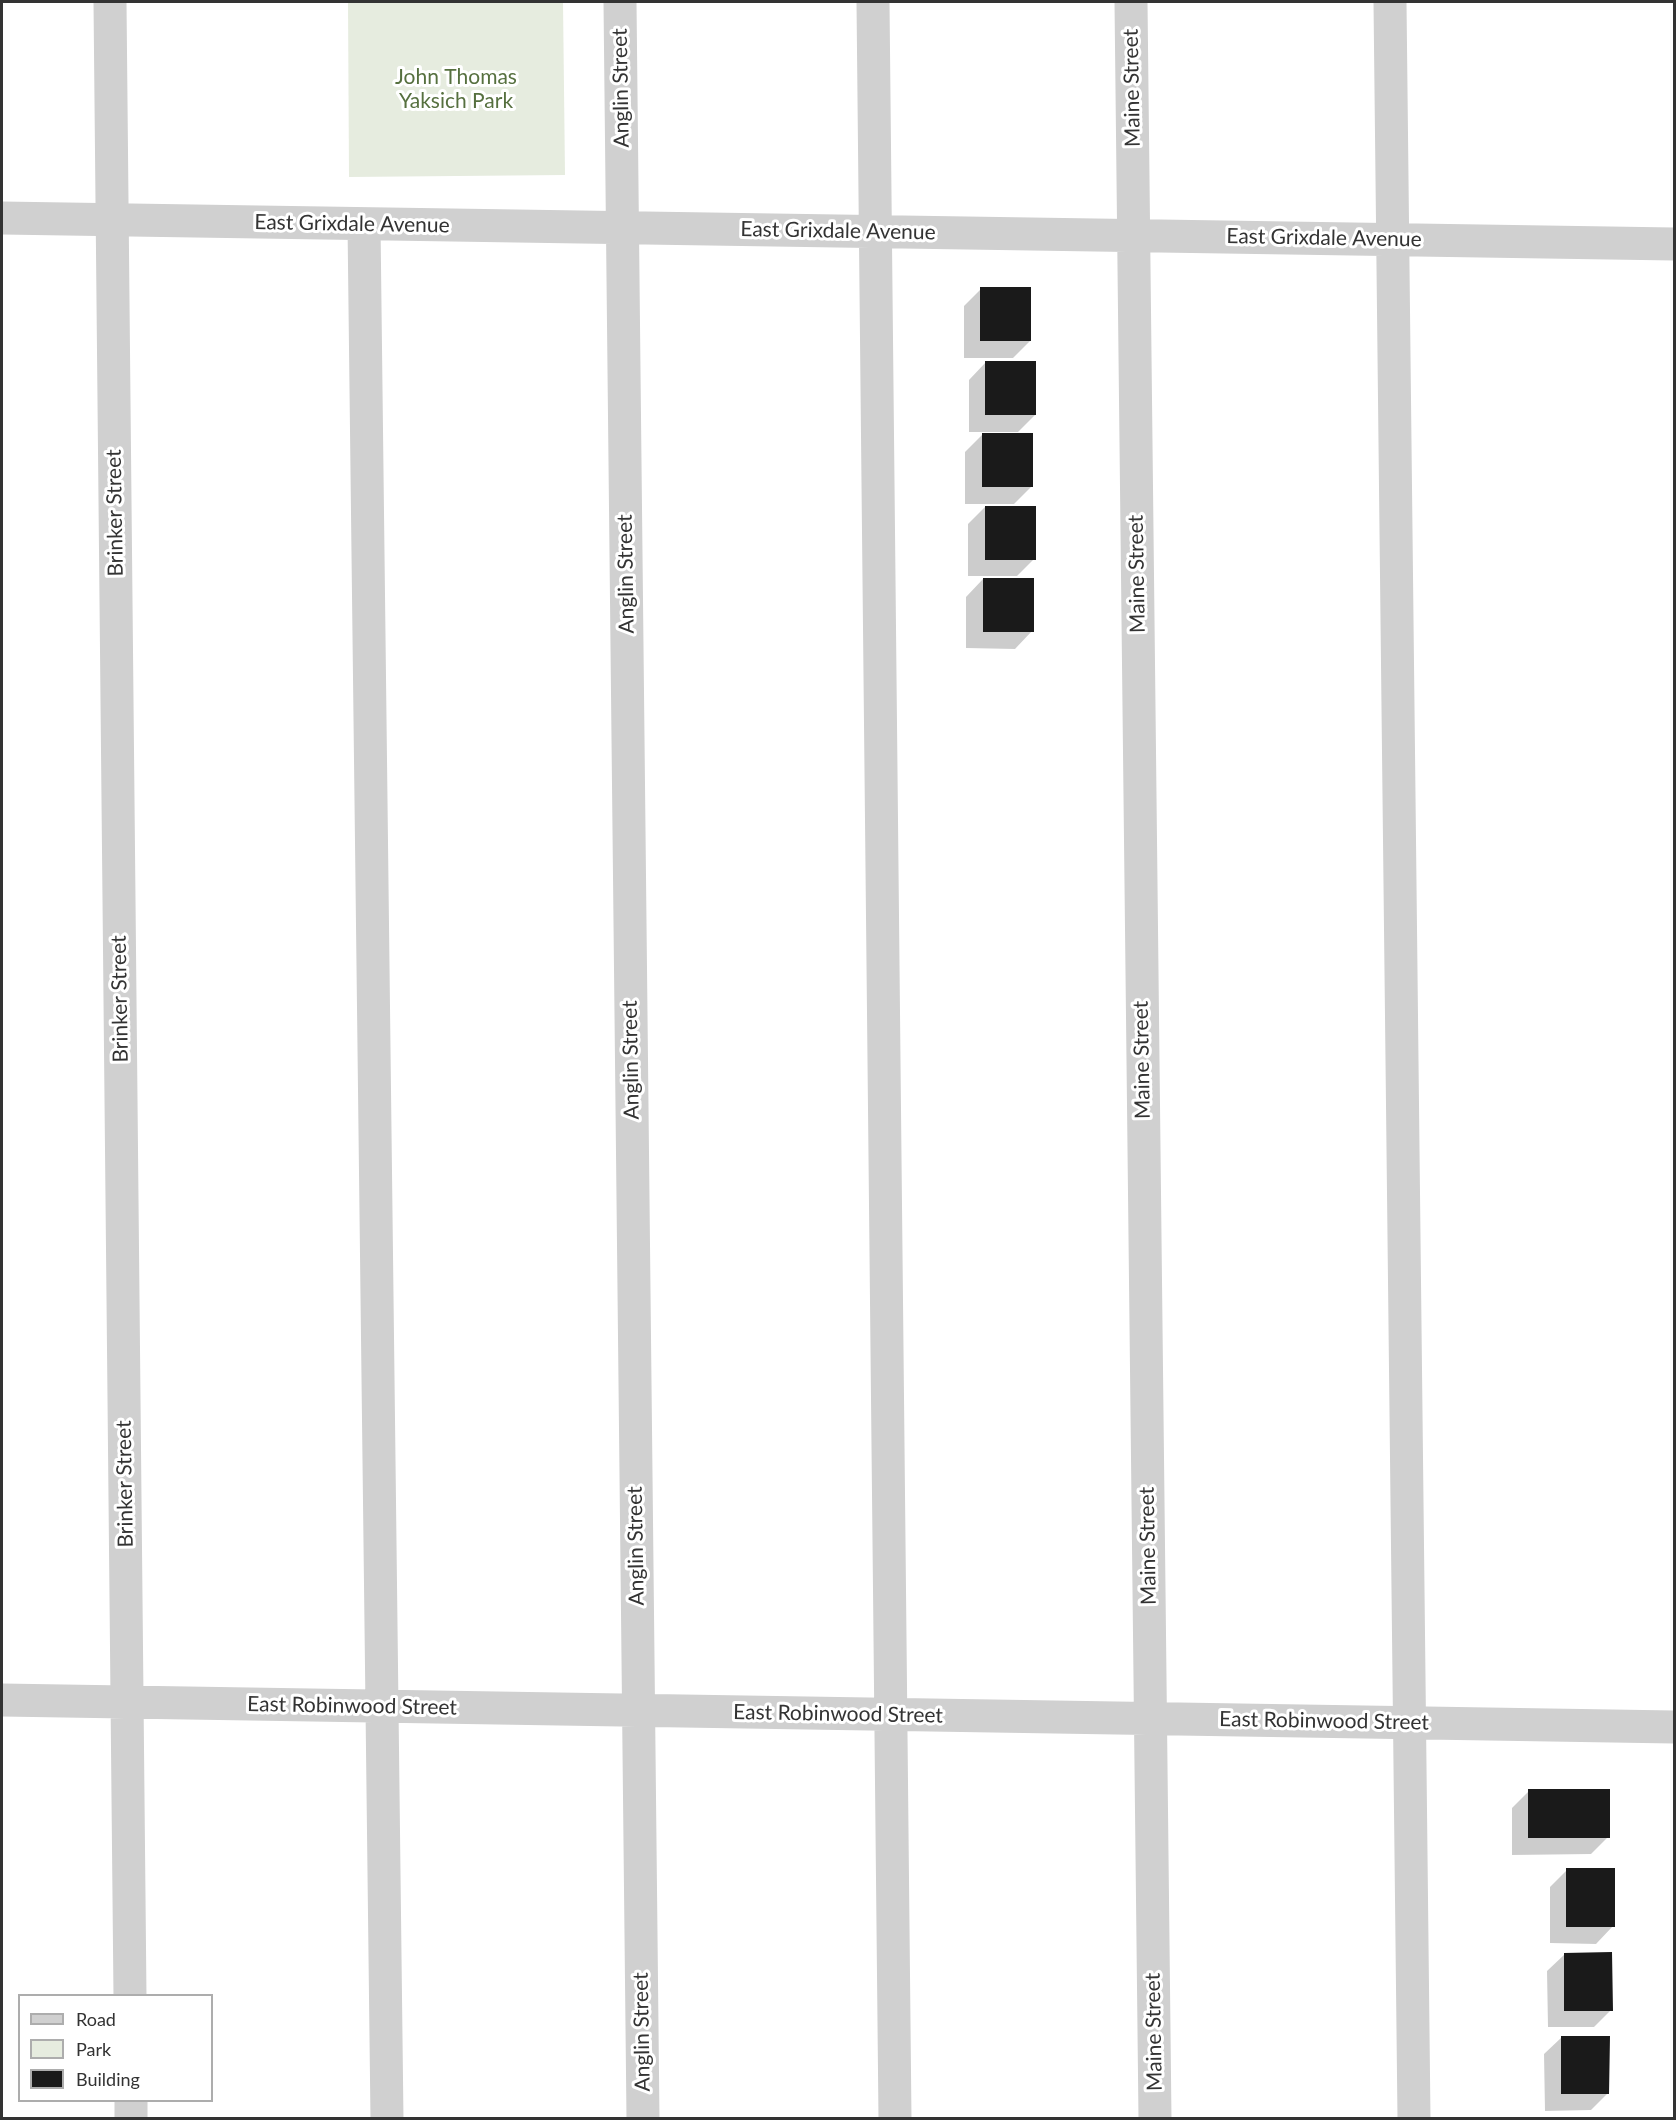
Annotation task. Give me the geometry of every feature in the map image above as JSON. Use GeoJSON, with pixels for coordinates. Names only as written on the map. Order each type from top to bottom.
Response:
{"type":"FeatureCollection","features":[{"type":"Feature","properties":{"kind":"street","name":"Brinker Street"},"geometry":{"type":"LineString","coordinates":[[111,2],[130,1994]]}},
{"type":"Feature","properties":{"kind":"street","name":"Anglin Street"},"geometry":{"type":"LineString","coordinates":[[620,2],[643,2118]]}},
{"type":"Feature","properties":{"kind":"street"},"geometry":{"type":"LineString","coordinates":[[873,2],[889,1714],[896,2118]]}},
{"type":"Feature","properties":{"kind":"street","name":"Maine Street"},"geometry":{"type":"LineString","coordinates":[[1131,2],[1155,2118]]}},
{"type":"Feature","properties":{"kind":"street"},"geometry":{"type":"LineString","coordinates":[[1390,2],[1414,2118]]}},
{"type":"Feature","properties":{"kind":"street","name":"East Grixdale Avenue"},"geometry":{"type":"LineString","coordinates":[[2,218],[1674,244]]}},
{"type":"Feature","properties":{"kind":"street"},"geometry":{"type":"LineString","coordinates":[[364,224],[387,2118]]}},
{"type":"Feature","properties":{"kind":"street","name":"East Robinwood Street"},"geometry":{"type":"LineString","coordinates":[[2,1700],[1674,1727]]}},
{"type":"Feature","properties":{"kind":"street"},"geometry":{"type":"LineString","coordinates":[[131,2102],[131,2118]]}},
{"type":"Feature","properties":{"kind":"green space","name":"John Thomas Yaksich Park"},"geometry":{"type":"Polygon","coordinates":[[[348,2],[563,2],[565,175],[349,177],[348,2]]]}},
{"type":"Feature","properties":{"kind":"building"},"geometry":{"type":"Polygon","coordinates":[[[980,287],[1031,287],[1031,341],[980,341],[980,287]]]}},
{"type":"Feature","properties":{"kind":"building"},"geometry":{"type":"Polygon","coordinates":[[[985,361],[1036,361],[1036,415],[985,415],[985,361]]]}},
{"type":"Feature","properties":{"kind":"building"},"geometry":{"type":"Polygon","coordinates":[[[982,433],[1033,433],[1033,487],[982,487],[982,433]]]}},
{"type":"Feature","properties":{"kind":"building"},"geometry":{"type":"Polygon","coordinates":[[[985,506],[1036,506],[1036,560],[985,560],[985,506]]]}},
{"type":"Feature","properties":{"kind":"building"},"geometry":{"type":"Polygon","coordinates":[[[983,578],[1034,578],[1034,632],[983,632],[983,578]]]}},
{"type":"Feature","properties":{"kind":"building"},"geometry":{"type":"Polygon","coordinates":[[[1528,1789],[1610,1789],[1610,1838],[1528,1838],[1528,1789]]]}},
{"type":"Feature","properties":{"kind":"building"},"geometry":{"type":"Polygon","coordinates":[[[1566,1868],[1615,1868],[1615,1927],[1566,1927],[1566,1868]]]}},
{"type":"Feature","properties":{"kind":"building"},"geometry":{"type":"Polygon","coordinates":[[[1612,1952],[1613,2011],[1564,2011],[1564,1953],[1612,1952]]]}},
{"type":"Feature","properties":{"kind":"building"},"geometry":{"type":"Polygon","coordinates":[[[1561,2036],[1610,2036],[1609,2094],[1561,2094],[1561,2036]]]}}]}
